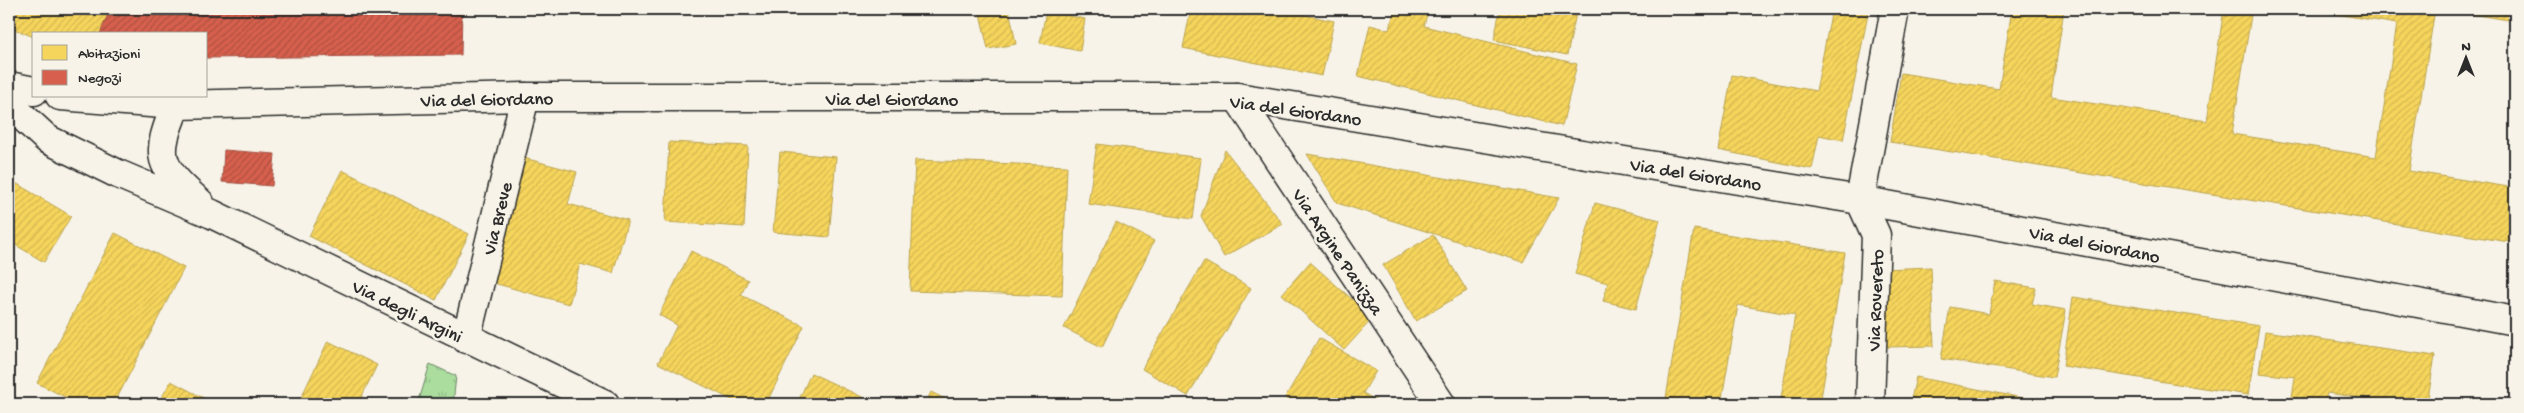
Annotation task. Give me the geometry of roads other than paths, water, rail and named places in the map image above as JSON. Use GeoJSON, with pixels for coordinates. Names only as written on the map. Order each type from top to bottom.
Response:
{"type":"FeatureCollection","features":[{"type":"Feature","properties":{"kind":"street"},"geometry":{"type":"LineString","coordinates":[[1860,200],[1895,9]]}},
{"type":"Feature","properties":{"kind":"street"},"geometry":{"type":"LineString","coordinates":[[9,86],[32,91]]}},
{"type":"Feature","properties":{"kind":"street","name":"Via del Giordano"},"geometry":{"type":"LineString","coordinates":[[83,98],[176,106],[525,97],[1237,98],[1860,200],[2515,321]]}},
{"type":"Feature","properties":{"kind":"street","name":"Via Breve"},"geometry":{"type":"LineString","coordinates":[[466,339],[525,97]]}},
{"type":"Feature","properties":{"kind":"street","name":"Via Argine Panizza"},"geometry":{"type":"LineString","coordinates":[[1237,98],[1441,404]]}},
{"type":"Feature","properties":{"kind":"street","name":"Via degli Argini"},"geometry":{"type":"LineString","coordinates":[[9,104],[47,139],[118,174],[212,214],[466,339],[605,404]]}},
{"type":"Feature","properties":{"kind":"street","name":"Via degli Argini"},"geometry":{"type":"LineString","coordinates":[[176,106],[164,136],[162,160],[178,184],[212,214]]}},
{"type":"Feature","properties":{"kind":"street","name":"Via Rovereto"},"geometry":{"type":"LineString","coordinates":[[1860,200],[1876,235],[1870,404]]}}]}
